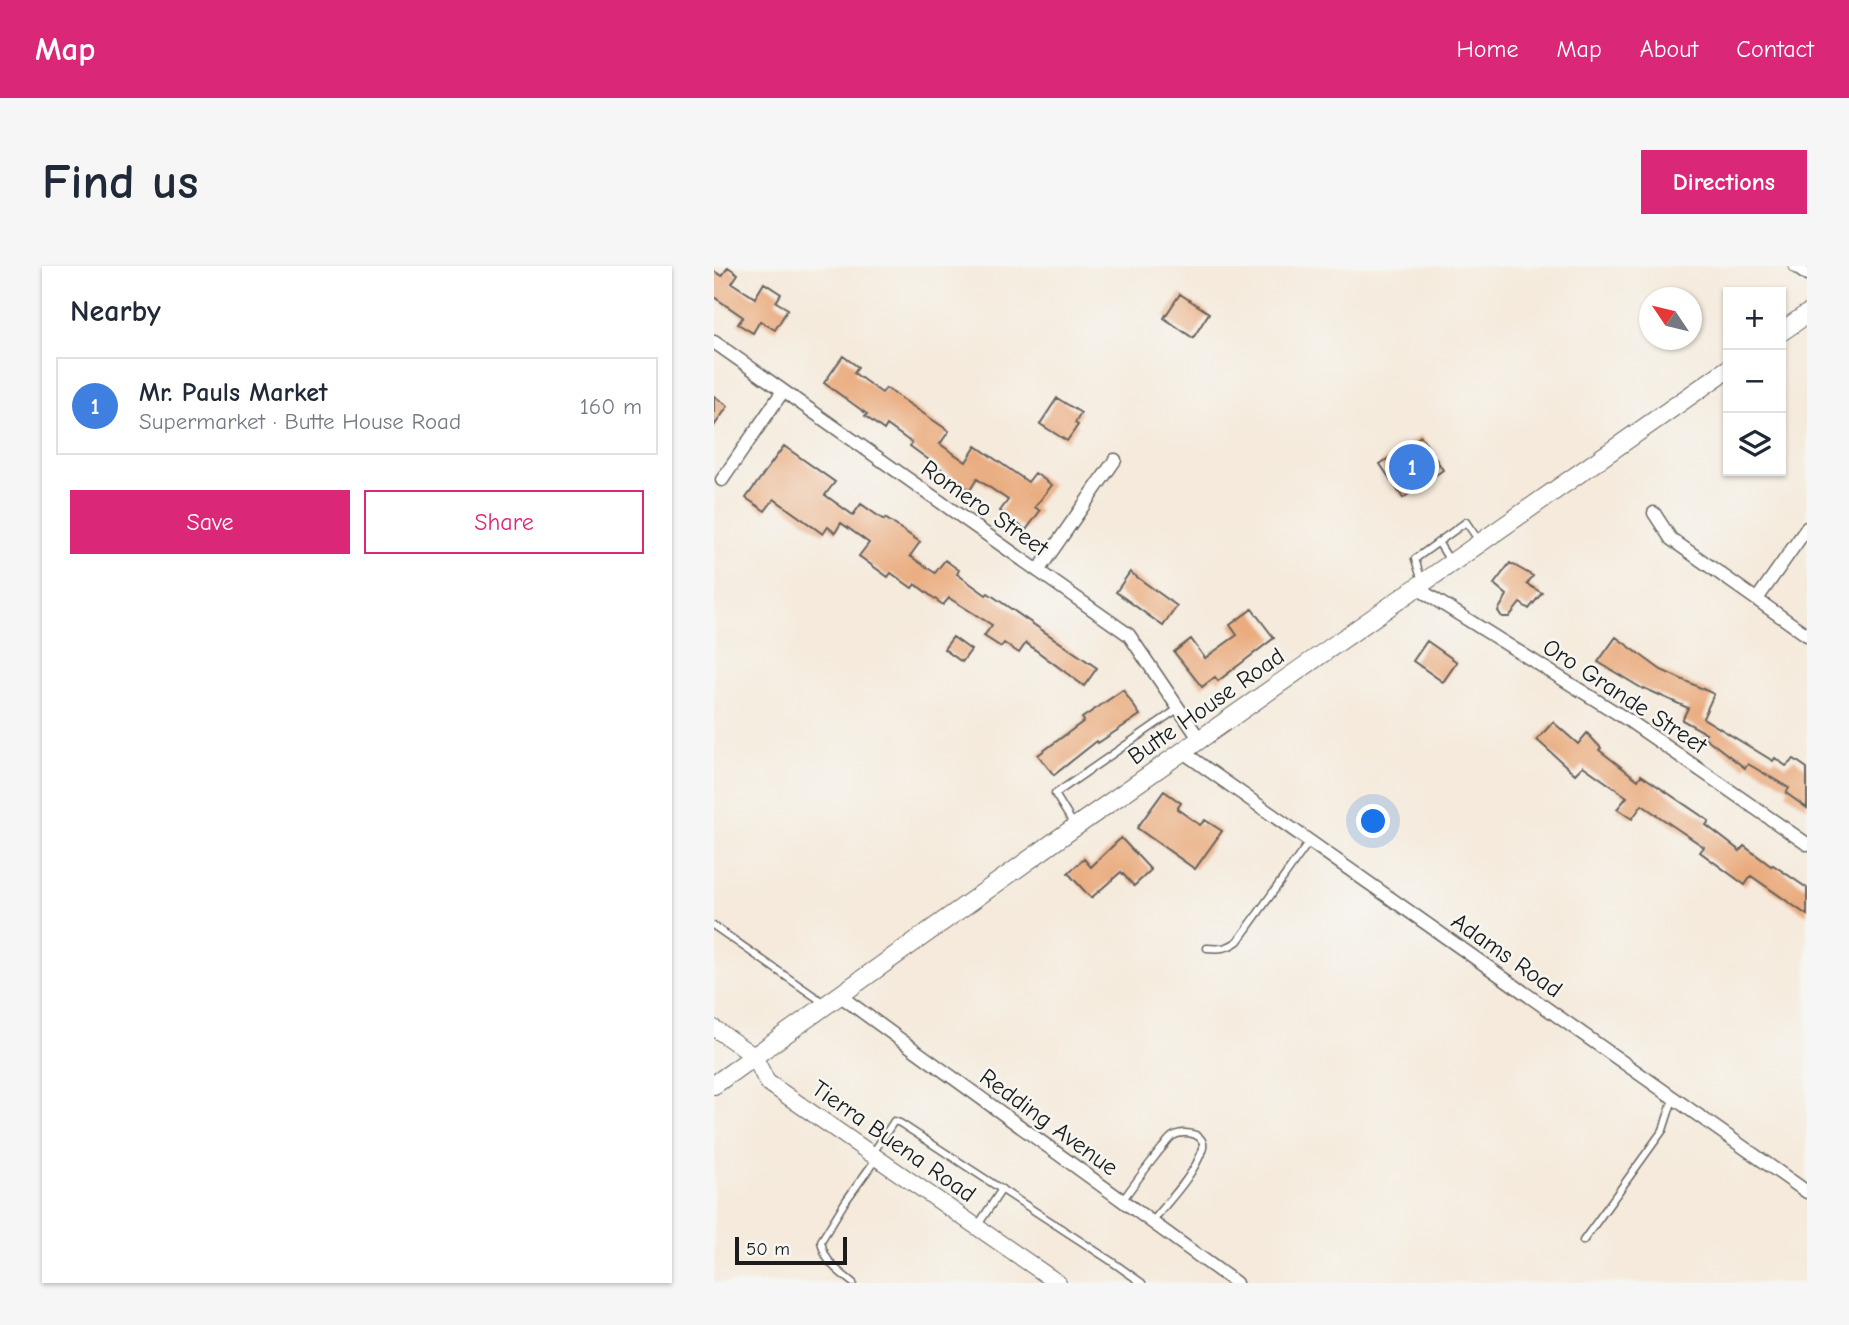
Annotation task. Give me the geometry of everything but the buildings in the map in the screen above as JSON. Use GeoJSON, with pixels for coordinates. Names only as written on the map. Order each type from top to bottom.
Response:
{"type":"FeatureCollection","features":[{"type":"Feature","properties":{"kind":"main road"},"geometry":{"type":"LineString","coordinates":[[1786,329],[1807,314]]}},
{"type":"Feature","properties":{"kind":"main road","name":"Butte House Road"},"geometry":{"type":"LineString","coordinates":[[714,1085],[1723,373]]}},
{"type":"Feature","properties":{"kind":"street"},"geometry":{"type":"LineString","coordinates":[[1795,266],[1807,275]]}},
{"type":"Feature","properties":{"kind":"street","name":"Romero Street"},"geometry":{"type":"LineString","coordinates":[[714,342],[1129,635],[1200,740]]}},
{"type":"Feature","properties":{"kind":"street"},"geometry":{"type":"LineString","coordinates":[[722,480],[783,391]]}},
{"type":"Feature","properties":{"kind":"street"},"geometry":{"type":"LineString","coordinates":[[1038,571],[1115,460]]}},
{"type":"Feature","properties":{"kind":"street"},"geometry":{"type":"LineString","coordinates":[[1654,513],[1671,539],[1807,635]]}},
{"type":"Feature","properties":{"kind":"street"},"geometry":{"type":"LineString","coordinates":[[1757,599],[1807,528]]}},
{"type":"Feature","properties":{"kind":"street","name":"Oro Grande Street"},"geometry":{"type":"LineString","coordinates":[[1420,585],[1631,722],[1807,844]]}},
{"type":"Feature","properties":{"kind":"street","name":"Adams Road"},"geometry":{"type":"LineString","coordinates":[[1183,752],[1807,1192]]}},
{"type":"Feature","properties":{"kind":"street","name":"Redding Avenue"},"geometry":{"type":"LineString","coordinates":[[832,1000],[1236,1283]]}},
{"type":"Feature","properties":{"kind":"street","name":"Tierra Buena Road"},"geometry":{"type":"LineString","coordinates":[[714,1028],[754,1056],[767,1082],[1058,1283]]}},
{"type":"Feature","properties":{"kind":"lane"},"geometry":{"type":"LineString","coordinates":[[1420,585],[1415,559],[1466,522],[1480,543]]}},
{"type":"Feature","properties":{"kind":"lane"},"geometry":{"type":"LineString","coordinates":[[1438,542],[1451,563]]}},
{"type":"Feature","properties":{"kind":"lane"},"geometry":{"type":"LineString","coordinates":[[1075,828],[1055,794],[1179,708]]}},
{"type":"Feature","properties":{"kind":"lane"},"geometry":{"type":"LineString","coordinates":[[1207,948],[1229,948],[1238,941],[1310,841]]}},
{"type":"Feature","properties":{"kind":"lane"},"geometry":{"type":"LineString","coordinates":[[714,926],[832,1000]]}},
{"type":"Feature","properties":{"kind":"lane"},"geometry":{"type":"LineString","coordinates":[[1583,1241],[1663,1130],[1673,1098]]}},
{"type":"Feature","properties":{"kind":"lane"},"geometry":{"type":"LineString","coordinates":[[853,1283],[826,1259],[821,1241],[894,1121],[1002,1189],[1141,1283]]}},
{"type":"Feature","properties":{"kind":"lane"},"geometry":{"type":"LineString","coordinates":[[1122,1201],[1173,1136],[1192,1133],[1200,1137],[1203,1149],[1188,1177],[1152,1222]]}},
{"type":"Feature","properties":{"kind":"lane"},"geometry":{"type":"LineString","coordinates":[[976,1227],[1002,1189]]}},
{"type":"Feature","properties":{"kind":"place","name":"Mr. Pauls Market"},"geometry":{"type":"Point","coordinates":[1412,467]}}]}
